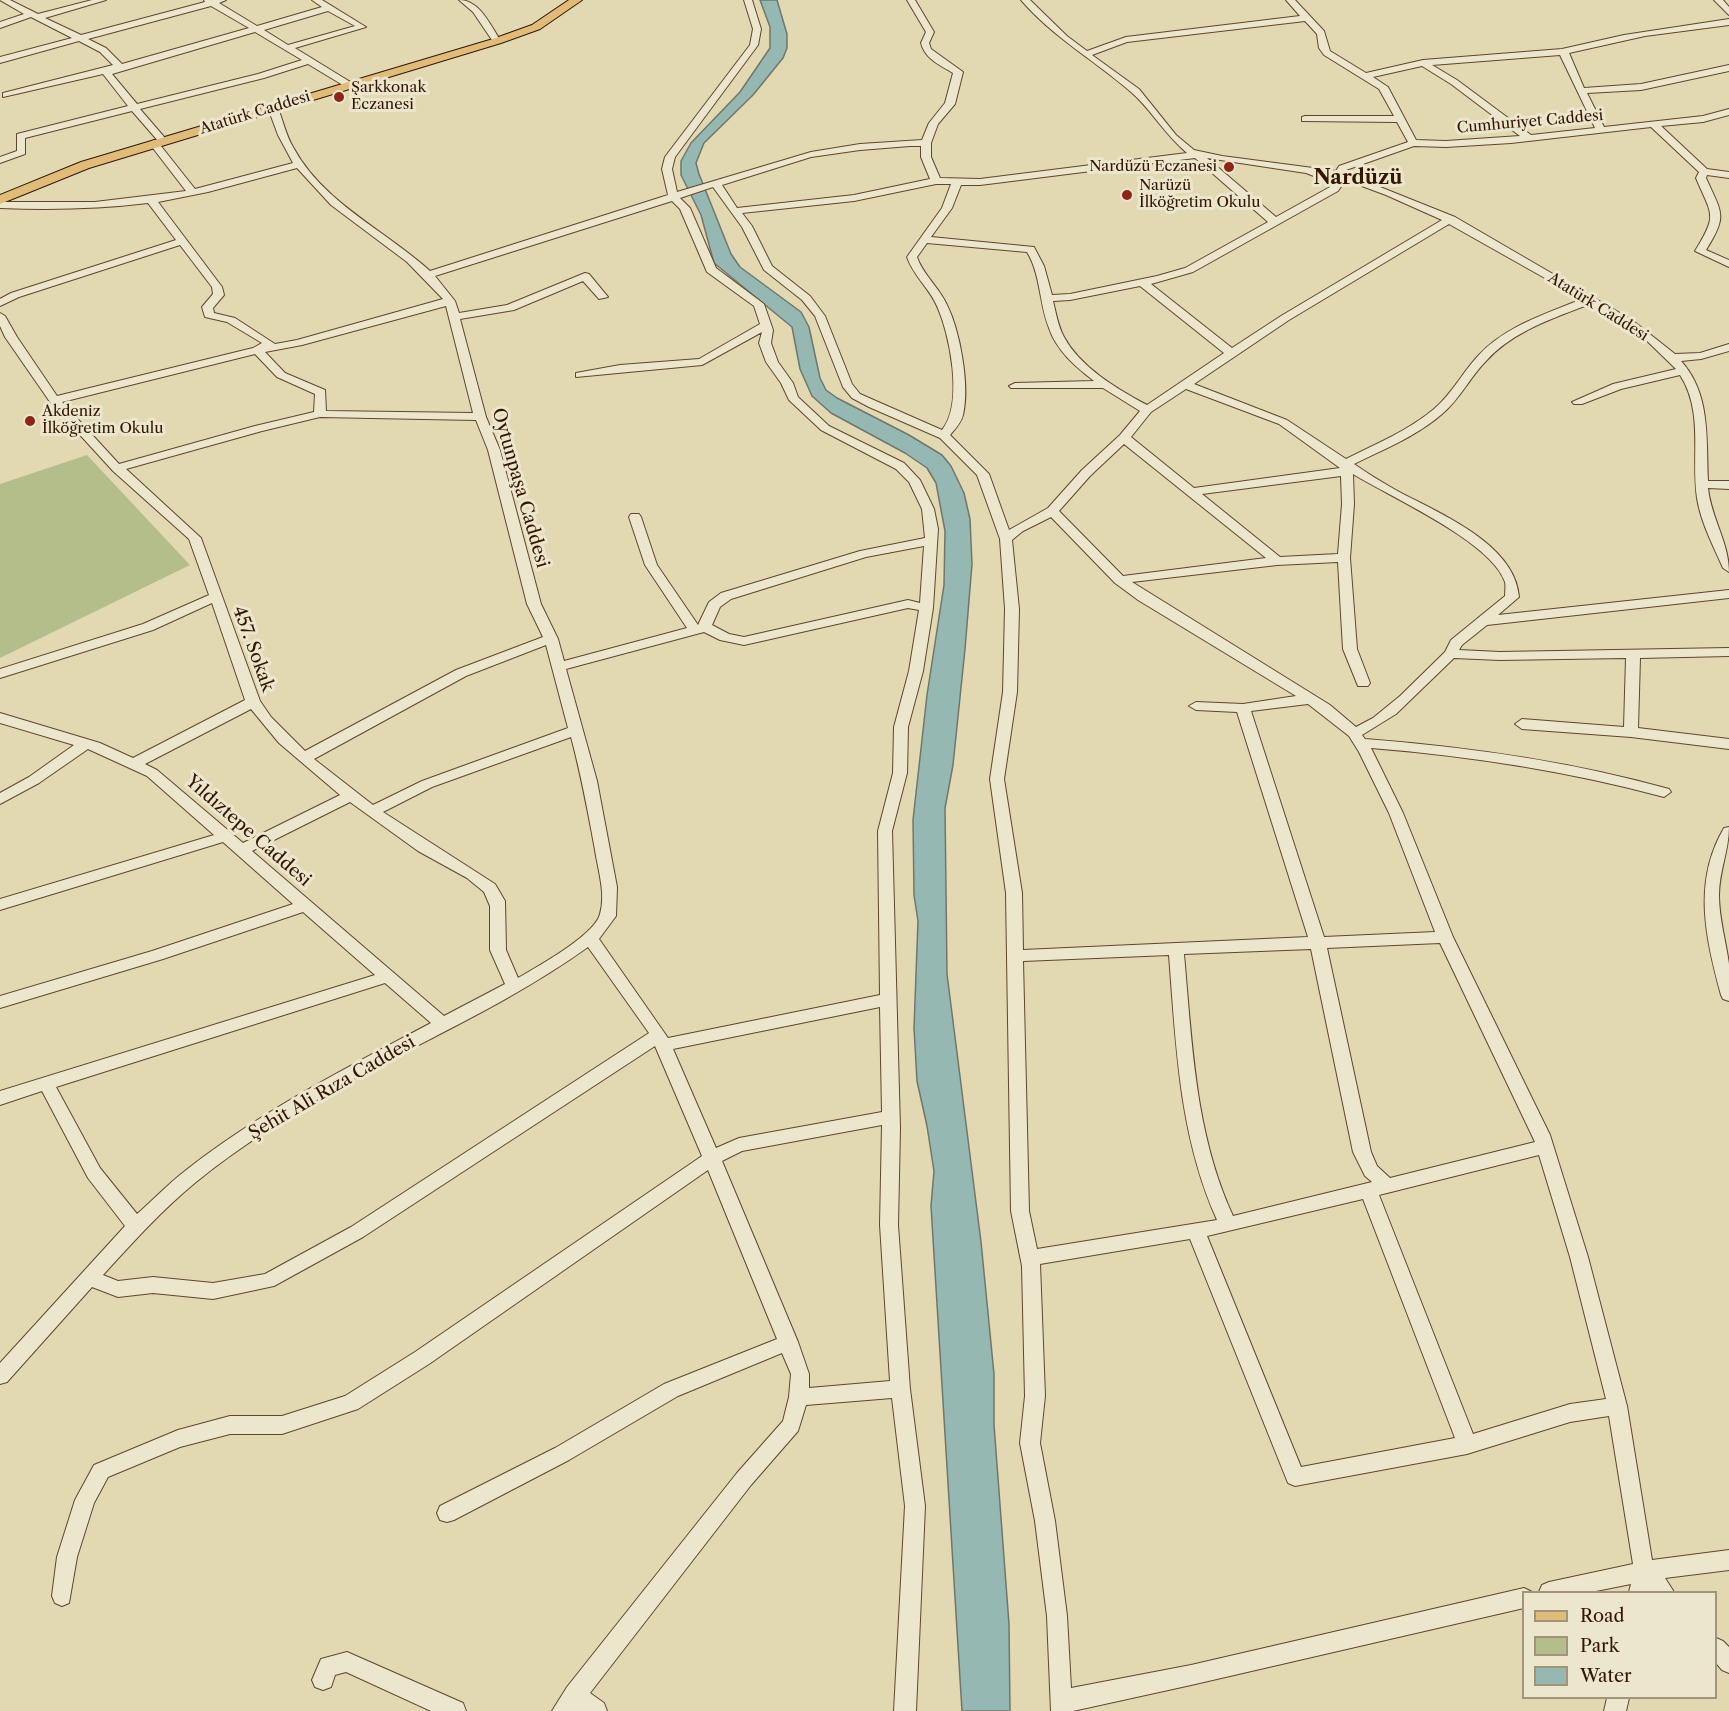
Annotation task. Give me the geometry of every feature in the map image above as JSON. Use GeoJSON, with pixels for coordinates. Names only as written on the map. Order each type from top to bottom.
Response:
{"type":"FeatureCollection","features":[{"type":"Feature","properties":{"kind":"main road","name":"Atatürk Caddesi"},"geometry":{"type":"LineString","coordinates":[[0,200],[35,183],[158,142],[497,41],[536,27],[576,0]]}},
{"type":"Feature","properties":{"kind":"street"},"geometry":{"type":"LineString","coordinates":[[3,0],[81,39],[117,61],[118,65],[107,73],[111,80],[136,108],[193,193]]}},
{"type":"Feature","properties":{"kind":"street"},"geometry":{"type":"LineString","coordinates":[[0,25],[102,0]]}},
{"type":"Feature","properties":{"kind":"street"},"geometry":{"type":"LineString","coordinates":[[286,48],[362,27],[359,23],[316,0]]}},
{"type":"Feature","properties":{"kind":"street"},"geometry":{"type":"LineString","coordinates":[[463,0],[476,10],[497,41]]}},
{"type":"Feature","properties":{"kind":"street"},"geometry":{"type":"LineString","coordinates":[[748,0],[758,29],[754,45],[670,157],[668,169],[673,196],[685,208],[711,270],[759,304],[768,330],[765,344],[772,362],[787,383],[794,398],[825,428],[900,466],[914,480],[928,509],[932,528],[929,541],[926,608],[916,671],[901,728],[900,773],[885,831],[888,907],[889,1225],[900,1389],[915,1506],[905,1711]]}},
{"type":"Feature","properties":{"kind":"street"},"geometry":{"type":"LineString","coordinates":[[911,0],[930,32],[925,43],[927,50],[958,72],[950,104],[934,123],[926,143],[926,157],[936,181]]}},
{"type":"Feature","properties":{"kind":"street"},"geometry":{"type":"LineString","coordinates":[[1024,0],[1064,38],[1143,97],[1179,142],[1276,223]]}},
{"type":"Feature","properties":{"kind":"street"},"geometry":{"type":"LineString","coordinates":[[1290,0],[1321,33],[1323,48],[1327,53],[1383,87],[1413,143]]}},
{"type":"Feature","properties":{"kind":"street"},"geometry":{"type":"LineString","coordinates":[[1718,0],[1729,12]]}},
{"type":"Feature","properties":{"kind":"street"},"geometry":{"type":"LineString","coordinates":[[0,60],[214,1],[254,30],[349,85]]}},
{"type":"Feature","properties":{"kind":"street"},"geometry":{"type":"LineString","coordinates":[[6,95],[113,69],[328,8]]}},
{"type":"Feature","properties":{"kind":"street"},"geometry":{"type":"LineString","coordinates":[[1086,54],[1126,40],[1307,18]]}},
{"type":"Feature","properties":{"kind":"street"},"geometry":{"type":"LineString","coordinates":[[1365,76],[1423,63],[1562,52],[1594,43],[1662,30],[1729,22]]}},
{"type":"Feature","properties":{"kind":"street"},"geometry":{"type":"LineString","coordinates":[[1562,52],[1568,56],[1569,66],[1601,131]]}},
{"type":"Feature","properties":{"kind":"street"},"geometry":{"type":"LineString","coordinates":[[0,160],[20,155],[22,152],[20,136],[269,74],[309,61]]}},
{"type":"Feature","properties":{"kind":"street"},"geometry":{"type":"LineString","coordinates":[[1423,63],[1454,82],[1529,138]]}},
{"type":"Feature","properties":{"kind":"street"},"geometry":{"type":"LineString","coordinates":[[1581,91],[1641,87],[1729,68]]}},
{"type":"Feature","properties":{"kind":"street","name":"Oytunpaşa Caddesi"},"geometry":{"type":"LineString","coordinates":[[273,108],[284,139],[299,164],[336,204],[428,275],[440,286],[450,301],[480,417],[494,450],[534,604],[551,639],[590,781],[609,887],[608,916],[590,938]]}},
{"type":"Feature","properties":{"kind":"street","name":"Cumhuriyet Caddesi"},"geometry":{"type":"LineString","coordinates":[[1048,298],[1070,297],[1189,270],[1334,189],[1345,166],[1413,143],[1446,144],[1529,138],[1703,119],[1728,113]]}},
{"type":"Feature","properties":{"kind":"street"},"geometry":{"type":"LineString","coordinates":[[1305,119],[1400,119]]}},
{"type":"Feature","properties":{"kind":"street"},"geometry":{"type":"LineString","coordinates":[[1654,125],[1704,172],[1729,175]]}},
{"type":"Feature","properties":{"kind":"street"},"geometry":{"type":"LineString","coordinates":[[428,275],[547,239],[765,166],[828,150],[926,143]]}},
{"type":"Feature","properties":{"kind":"street","name":"Atatürk Caddesi"},"geometry":{"type":"LineString","coordinates":[[734,211],[854,198],[936,181],[1035,176],[1197,155],[1308,170],[1339,178],[1354,179],[1451,219],[1641,332],[1671,358],[1694,390],[1698,406],[1702,483],[1710,524],[1728,562]]}},
{"type":"Feature","properties":{"kind":"street"},"geometry":{"type":"LineString","coordinates":[[0,206],[45,207],[151,200],[193,193],[299,164]]}},
{"type":"Feature","properties":{"kind":"street"},"geometry":{"type":"LineString","coordinates":[[1704,172],[1701,178],[1717,215],[1714,229],[1700,251],[1729,264]]}},
{"type":"Feature","properties":{"kind":"street"},"geometry":{"type":"LineString","coordinates":[[944,435],[957,417],[956,358],[946,314],[930,286],[915,267],[912,257],[947,208],[957,181]]}},
{"type":"Feature","properties":{"kind":"street"},"geometry":{"type":"LineString","coordinates":[[716,183],[747,226],[768,268],[806,298],[820,316],[847,385],[856,396],[944,435],[983,474],[1006,539],[1012,609],[1010,692],[997,779],[1014,893],[1017,956],[1020,1211],[1029,1258],[1035,1396],[1030,1443],[1045,1521],[1056,1606],[1062,1706],[1522,1598]]}},
{"type":"Feature","properties":{"kind":"street"},"geometry":{"type":"LineString","coordinates":[[151,200],[217,286],[219,295],[207,307],[209,315],[231,320],[270,343],[257,350]]}},
{"type":"Feature","properties":{"kind":"street"},"geometry":{"type":"LineString","coordinates":[[1006,539],[1019,528],[1052,511],[1086,473],[1124,438],[1147,410],[1231,353],[1451,219]]}},
{"type":"Feature","properties":{"kind":"street"},"geometry":{"type":"LineString","coordinates":[[925,240],[1030,249],[1048,298],[1058,338],[1077,359],[1125,399],[1147,410]]}},
{"type":"Feature","properties":{"kind":"street"},"geometry":{"type":"LineString","coordinates":[[0,303],[15,295],[182,241]]}},
{"type":"Feature","properties":{"kind":"street"},"geometry":{"type":"LineString","coordinates":[[454,317],[510,308],[585,276],[603,297]]}},
{"type":"Feature","properties":{"kind":"street"},"geometry":{"type":"LineString","coordinates":[[1142,282],[1231,353]]}},
{"type":"Feature","properties":{"kind":"street"},"geometry":{"type":"LineString","coordinates":[[1192,492],[1347,468],[1432,417],[1452,398],[1494,347],[1535,324],[1590,300]]}},
{"type":"Feature","properties":{"kind":"street"},"geometry":{"type":"LineString","coordinates":[[54,400],[257,350],[298,343],[450,301]]}},
{"type":"Feature","properties":{"kind":"street","name":"457. Sokak"},"geometry":{"type":"LineString","coordinates":[[0,316],[11,337],[54,400],[117,468],[195,538],[253,702],[260,714],[304,758],[352,795],[423,847],[475,878],[494,893],[498,903],[499,956],[514,987]]}},
{"type":"Feature","properties":{"kind":"street"},"geometry":{"type":"LineString","coordinates":[[580,375],[620,368],[702,362],[760,327],[768,330]]}},
{"type":"Feature","properties":{"kind":"street"},"geometry":{"type":"LineString","coordinates":[[1671,358],[1701,356],[1729,347]]}},
{"type":"Feature","properties":{"kind":"street"},"geometry":{"type":"LineString","coordinates":[[257,350],[281,375],[321,392],[320,414]]}},
{"type":"Feature","properties":{"kind":"street"},"geometry":{"type":"LineString","coordinates":[[1578,402],[1617,386],[1682,371]]}},
{"type":"Feature","properties":{"kind":"street"},"geometry":{"type":"LineString","coordinates":[[1015,386],[1107,384]]}},
{"type":"Feature","properties":{"kind":"street"},"geometry":{"type":"LineString","coordinates":[[1186,385],[1283,422],[1347,468],[1456,526],[1487,550],[1511,582],[1512,597],[1456,643],[1451,654],[1380,719],[1362,731],[1357,738]]}},
{"type":"Feature","properties":{"kind":"street"},"geometry":{"type":"LineString","coordinates":[[117,468],[226,437],[320,414],[480,417]]}},
{"type":"Feature","properties":{"kind":"street"},"geometry":{"type":"LineString","coordinates":[[1124,438],[1277,561]]}},
{"type":"Feature","properties":{"kind":"street"},"geometry":{"type":"LineString","coordinates":[[1347,468],[1344,558],[1350,649],[1363,683]]}},
{"type":"Feature","properties":{"kind":"street"},"geometry":{"type":"LineString","coordinates":[[1702,483],[1729,485]]}},
{"type":"Feature","properties":{"kind":"street"},"geometry":{"type":"LineString","coordinates":[[1052,511],[1120,580],[1310,699],[1357,738],[1396,813],[1445,937],[1544,1147],[1579,1257],[1617,1406],[1644,1571],[1639,1591]]}},
{"type":"Feature","properties":{"kind":"street"},"geometry":{"type":"LineString","coordinates":[[635,517],[651,566],[700,628],[725,638],[744,641],[908,604],[926,608]]}},
{"type":"Feature","properties":{"kind":"street"},"geometry":{"type":"LineString","coordinates":[[559,667],[700,628],[714,605],[726,596],[864,554],[929,541]]}},
{"type":"Feature","properties":{"kind":"street"},"geometry":{"type":"LineString","coordinates":[[1120,580],[1277,561],[1344,558]]}},
{"type":"Feature","properties":{"kind":"street"},"geometry":{"type":"LineString","coordinates":[[1482,621],[1729,594]]}},
{"type":"Feature","properties":{"kind":"street"},"geometry":{"type":"LineString","coordinates":[[0,674],[148,627],[215,597]]}},
{"type":"Feature","properties":{"kind":"street"},"geometry":{"type":"LineString","coordinates":[[304,758],[461,673],[551,639]]}},
{"type":"Feature","properties":{"kind":"street"},"geometry":{"type":"LineString","coordinates":[[1451,654],[1500,656],[1729,652]]}},
{"type":"Feature","properties":{"kind":"street"},"geometry":{"type":"LineString","coordinates":[[1631,732],[1633,655]]}},
{"type":"Feature","properties":{"kind":"street"},"geometry":{"type":"LineString","coordinates":[[1196,706],[1243,708],[1310,699]]}},
{"type":"Feature","properties":{"kind":"street"},"geometry":{"type":"LineString","coordinates":[[133,764],[253,702]]}},
{"type":"Feature","properties":{"kind":"street"},"geometry":{"type":"LineString","coordinates":[[1243,708],[1318,943],[1362,1152],[1371,1171],[1387,1186]]}},
{"type":"Feature","properties":{"kind":"street","name":"Yıldıztepe Caddesi"},"geometry":{"type":"LineString","coordinates":[[0,718],[86,743],[152,774],[442,1024]]}},
{"type":"Feature","properties":{"kind":"street"},"geometry":{"type":"LineString","coordinates":[[1522,724],[1631,732],[1729,744]]}},
{"type":"Feature","properties":{"kind":"street"},"geometry":{"type":"LineString","coordinates":[[374,810],[427,784],[576,730]]}},
{"type":"Feature","properties":{"kind":"street"},"geometry":{"type":"LineString","coordinates":[[1357,738],[1523,761],[1606,777],[1664,792]]}},
{"type":"Feature","properties":{"kind":"street"},"geometry":{"type":"LineString","coordinates":[[0,799],[34,780],[86,743]]}},
{"type":"Feature","properties":{"kind":"street"},"geometry":{"type":"LineString","coordinates":[[242,850],[352,795]]}},
{"type":"Feature","properties":{"kind":"street"},"geometry":{"type":"LineString","coordinates":[[1729,832],[1717,855],[1710,885],[1710,910],[1729,995]]}},
{"type":"Feature","properties":{"kind":"street"},"geometry":{"type":"LineString","coordinates":[[0,905],[226,836]]}},
{"type":"Feature","properties":{"kind":"street"},"geometry":{"type":"LineString","coordinates":[[0,1002],[167,952],[304,906]]}},
{"type":"Feature","properties":{"kind":"street"},"geometry":{"type":"LineString","coordinates":[[1017,956],[1445,937]]}},
{"type":"Feature","properties":{"kind":"street"},"geometry":{"type":"LineString","coordinates":[[590,938],[662,1040],[789,1342],[800,1374],[799,1397],[791,1425],[744,1479],[569,1703],[596,1711]]}},
{"type":"Feature","properties":{"kind":"street","name":"Şehit Ali Rıza Caddesi"},"geometry":{"type":"LineString","coordinates":[[0,1376],[136,1226],[190,1177],[272,1119],[351,1073],[542,972],[590,938]]}},
{"type":"Feature","properties":{"kind":"street"},"geometry":{"type":"LineString","coordinates":[[1176,949],[1186,1074],[1207,1181],[1228,1225]]}},
{"type":"Feature","properties":{"kind":"street"},"geometry":{"type":"LineString","coordinates":[[0,1098],[47,1085],[220,1027],[389,976]]}},
{"type":"Feature","properties":{"kind":"street"},"geometry":{"type":"LineString","coordinates":[[89,1278],[118,1289],[153,1285],[213,1291],[268,1281],[357,1232],[662,1040],[888,999]]}},
{"type":"Feature","properties":{"kind":"street"},"geometry":{"type":"LineString","coordinates":[[47,1085],[94,1173],[136,1226]]}},
{"type":"Feature","properties":{"kind":"street"},"geometry":{"type":"LineString","coordinates":[[62,1596],[67,1557],[85,1500],[101,1471],[198,1433],[230,1425],[282,1425],[351,1403],[422,1358],[712,1158],[739,1144],[890,1117]]}},
{"type":"Feature","properties":{"kind":"street"},"geometry":{"type":"LineString","coordinates":[[1029,1258],[1228,1225],[1544,1147]]}},
{"type":"Feature","properties":{"kind":"street"},"geometry":{"type":"LineString","coordinates":[[1368,1190],[1467,1445]]}},
{"type":"Feature","properties":{"kind":"street"},"geometry":{"type":"LineString","coordinates":[[1196,1230],[1295,1478],[1467,1445],[1570,1413],[1617,1406]]}},
{"type":"Feature","properties":{"kind":"street"},"geometry":{"type":"LineString","coordinates":[[447,1513],[562,1454],[670,1390],[789,1342]]}},
{"type":"Feature","properties":{"kind":"street"},"geometry":{"type":"LineString","coordinates":[[799,1397],[900,1389]]}},
{"type":"Feature","properties":{"kind":"street"},"geometry":{"type":"LineString","coordinates":[[1558,1591],[1644,1571],[1729,1560]]}},
{"type":"Feature","properties":{"kind":"street"},"geometry":{"type":"LineString","coordinates":[[1644,1571],[1662,1591]]}},
{"type":"Feature","properties":{"kind":"street"},"geometry":{"type":"LineString","coordinates":[[1717,1649],[1729,1663]]}},
{"type":"Feature","properties":{"kind":"street"},"geometry":{"type":"LineString","coordinates":[[323,1680],[328,1666],[347,1662],[450,1710]]}},
{"type":"Feature","properties":{"kind":"green space"},"geometry":{"type":"Polygon","coordinates":[[[87,455],[190,565],[0,658],[0,484],[87,455]]]}},
{"type":"Feature","properties":{"kind":"water"},"geometry":{"type":"Polygon","coordinates":[[[760,0],[777,0],[787,34],[787,48],[783,58],[753,95],[704,143],[696,163],[731,254],[740,267],[801,312],[809,327],[820,378],[826,390],[942,455],[951,466],[964,493],[970,519],[972,564],[965,649],[953,765],[945,808],[947,974],[981,1242],[994,1374],[994,1425],[1009,1624],[1010,1711],[962,1711],[931,1206],[934,1171],[917,1081],[914,1028],[918,921],[914,895],[913,820],[927,695],[944,585],[945,531],[936,483],[927,468],[905,453],[831,413],[812,396],[800,369],[792,327],[714,263],[701,215],[681,175],[681,161],[691,143],[740,92],[770,48],[770,27],[760,0]]]}},
{"type":"Feature","properties":{"kind":"place","name":"Şarkkonak Eczanesi"},"geometry":{"type":"Point","coordinates":[339,97]}},
{"type":"Feature","properties":{"kind":"place","name":"Nardüzü Eczanesi"},"geometry":{"type":"Point","coordinates":[1229,167]}},
{"type":"Feature","properties":{"kind":"place","name":"Narüzü İlköğretim Okulu"},"geometry":{"type":"Point","coordinates":[1127,195]}},
{"type":"Feature","properties":{"kind":"place","name":"Akdeniz İlköğretim Okulu"},"geometry":{"type":"Point","coordinates":[30,421]}},
{"type":"Feature","properties":{"kind":"district","name":"Nardüzü"},"geometry":{"type":"Point","coordinates":[1358,178]}}]}
